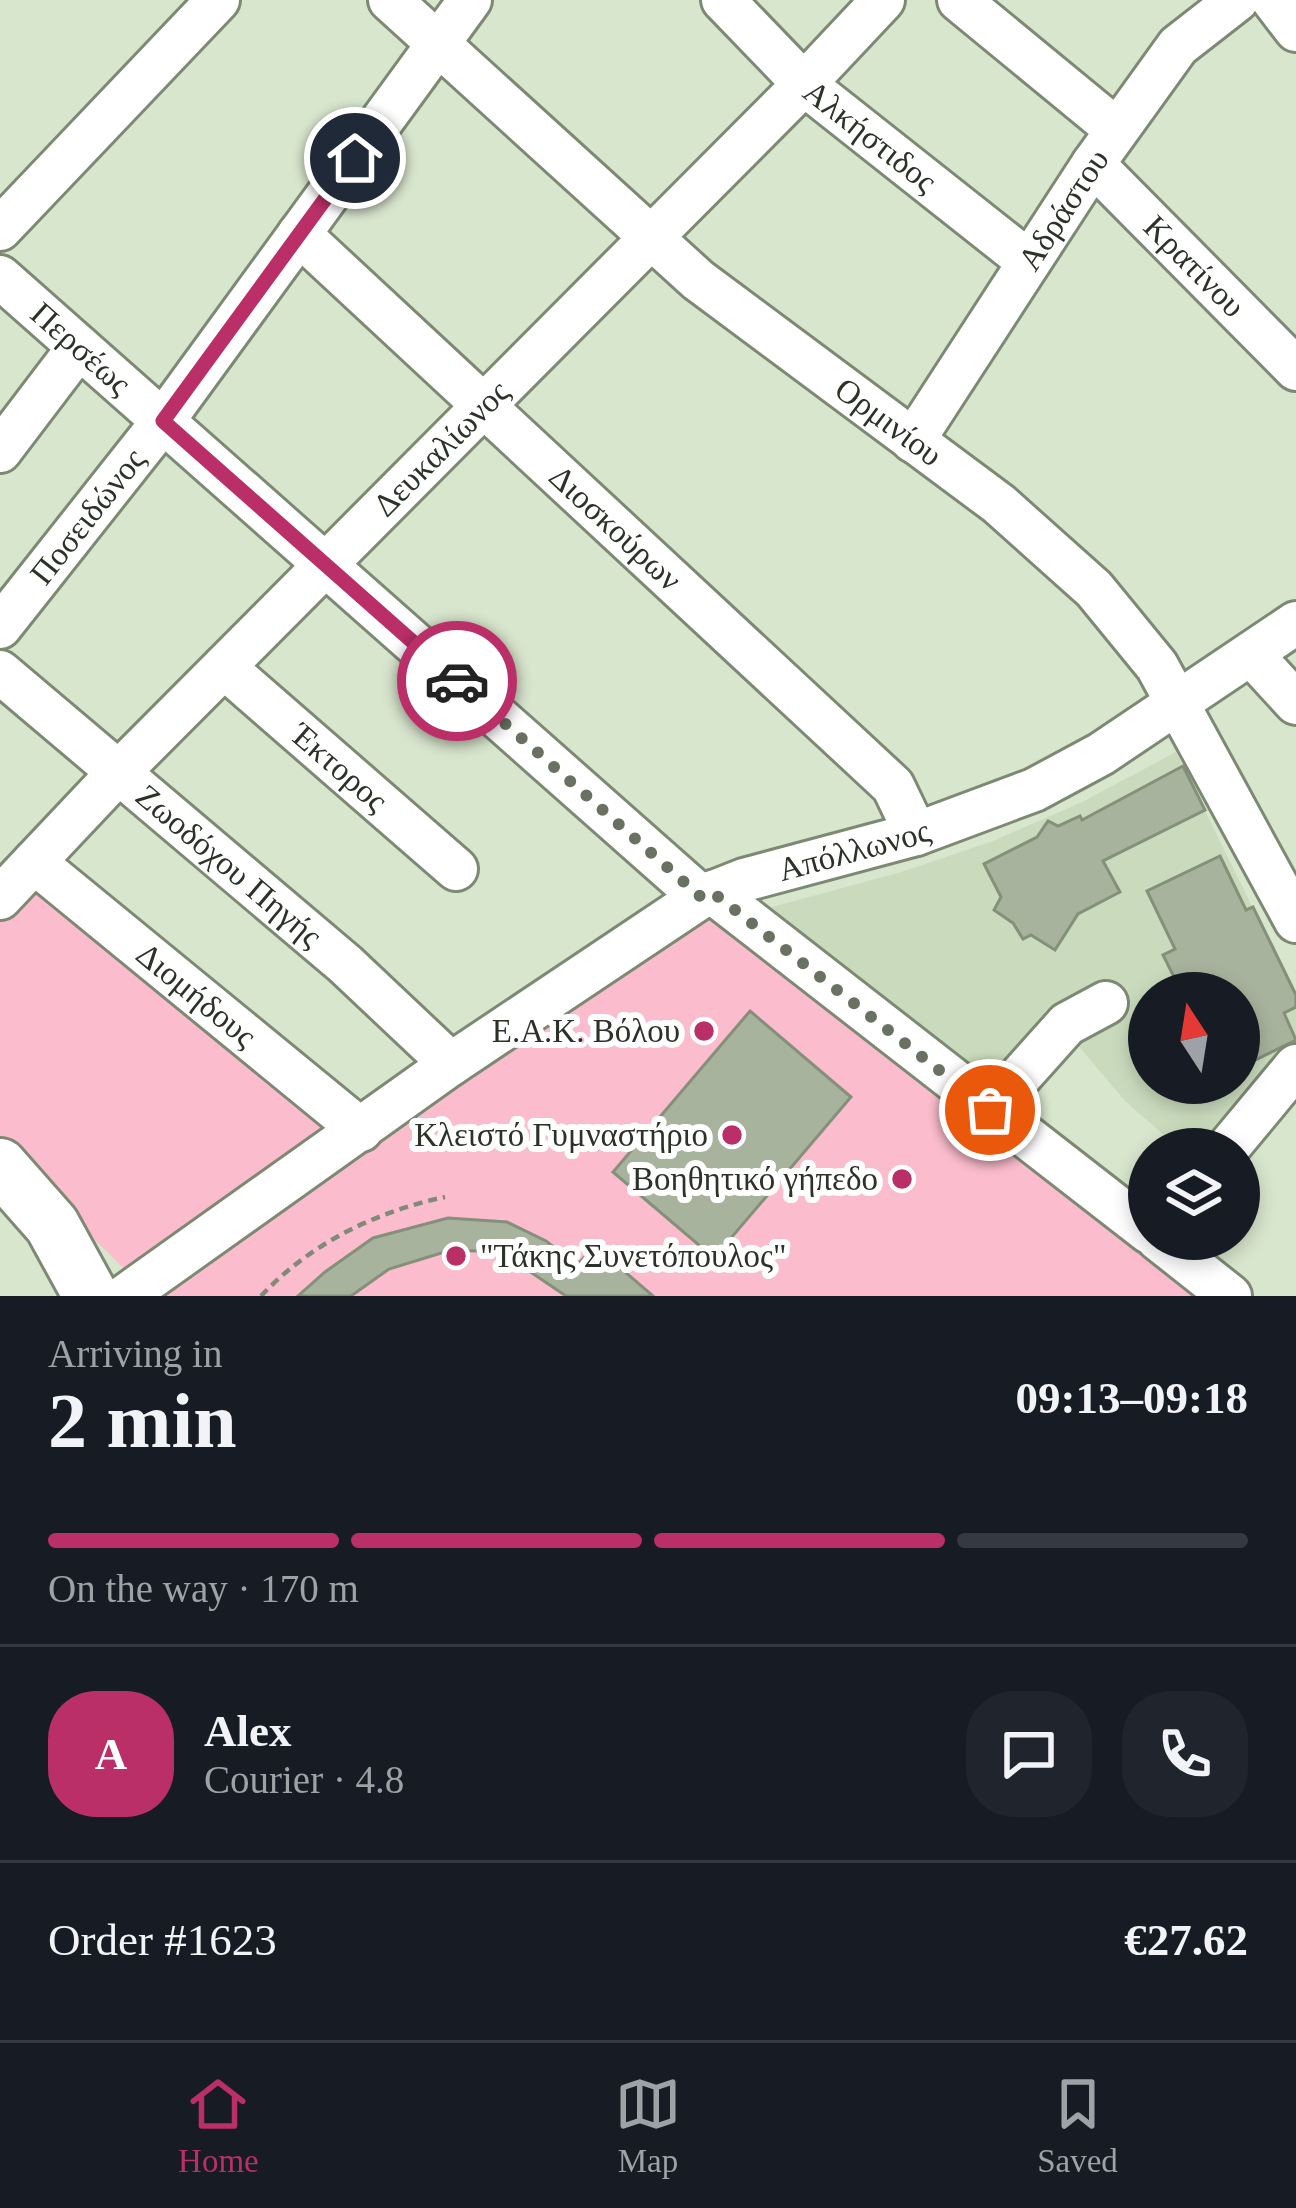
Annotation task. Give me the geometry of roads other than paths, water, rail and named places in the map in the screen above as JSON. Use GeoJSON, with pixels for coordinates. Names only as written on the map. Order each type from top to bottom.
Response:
{"type":"FeatureCollection","features":[{"type":"Feature","properties":{"kind":"main road"},"geometry":{"type":"LineString","coordinates":[[0,1166],[52,1225],[91,1296]]}},
{"type":"Feature","properties":{"kind":"street"},"geometry":{"type":"LineString","coordinates":[[0,229],[218,0]]}},
{"type":"Feature","properties":{"kind":"street","name":"Ορμινίου"},"geometry":{"type":"LineString","coordinates":[[389,0],[651,238],[756,326],[1028,527],[1094,589],[1142,643],[1290,894]]}},
{"type":"Feature","properties":{"kind":"street","name":"Ποσειδώνος"},"geometry":{"type":"LineString","coordinates":[[0,627],[163,421],[470,0]]}},
{"type":"Feature","properties":{"kind":"street","name":"Αλκήστιδος"},"geometry":{"type":"LineString","coordinates":[[723,0],[804,84],[1028,262]]}},
{"type":"Feature","properties":{"kind":"street","name":"Δευκαλίωνος"},"geometry":{"type":"LineString","coordinates":[[0,898],[883,0]]}},
{"type":"Feature","properties":{"kind":"street","name":"Κρατίνου"},"geometry":{"type":"LineString","coordinates":[[958,0],[1105,147],[1296,369]]}},
{"type":"Feature","properties":{"kind":"street","name":"Αδράστου"},"geometry":{"type":"LineString","coordinates":[[913,441],[1105,147],[1178,46],[1237,0]]}},
{"type":"Feature","properties":{"kind":"street"},"geometry":{"type":"LineString","coordinates":[[1273,0],[1296,30]]}},
{"type":"Feature","properties":{"kind":"street","name":"Διοσκούρων"},"geometry":{"type":"LineString","coordinates":[[298,234],[893,786],[916,834]]}},
{"type":"Feature","properties":{"kind":"street","name":"Περσέως"},"geometry":{"type":"LineString","coordinates":[[0,277],[706,894],[1128,1216]]}},
{"type":"Feature","properties":{"kind":"street"},"geometry":{"type":"LineString","coordinates":[[0,451],[79,347]]}},
{"type":"Feature","properties":{"kind":"street","name":"Απόλλωνος"},"geometry":{"type":"LineString","coordinates":[[125,1296],[451,1064],[706,894],[916,834],[1034,790],[1101,754],[1296,623]]}},
{"type":"Feature","properties":{"kind":"street"},"geometry":{"type":"LineString","coordinates":[[1251,654],[1296,703]]}},
{"type":"Feature","properties":{"kind":"street","name":"Έκτορος"},"geometry":{"type":"LineString","coordinates":[[224,667],[456,869]]}},
{"type":"Feature","properties":{"kind":"street","name":"Ζωοδόχου Πηγής"},"geometry":{"type":"LineString","coordinates":[[0,672],[345,964],[451,1064]]}},
{"type":"Feature","properties":{"kind":"street","name":"Διομήδους"},"geometry":{"type":"LineString","coordinates":[[34,862],[361,1130]]}},
{"type":"Feature","properties":{"kind":"street"},"geometry":{"type":"LineString","coordinates":[[990,1110],[1067,1024],[1106,1003]]}},
{"type":"Feature","properties":{"kind":"street"},"geometry":{"type":"LineString","coordinates":[[1244,1128],[1296,1066]]}},
{"type":"Feature","properties":{"kind":"street"},"geometry":{"type":"LineString","coordinates":[[1185,1260],[1230,1296]]}},
{"type":"Feature","properties":{"kind":"place","name":"Ε.Α.Κ. Βόλου"},"geometry":{"type":"Point","coordinates":[704,1031]}},
{"type":"Feature","properties":{"kind":"place","name":"Κλειστό Γυμναστήριο"},"geometry":{"type":"Point","coordinates":[732,1135]}},
{"type":"Feature","properties":{"kind":"place","name":"Βοηθητικό γήπεδο"},"geometry":{"type":"Point","coordinates":[902,1179]}},
{"type":"Feature","properties":{"kind":"place","name":"\"Τάκης Συνετόπουλος\""},"geometry":{"type":"Point","coordinates":[456,1256]}}]}
